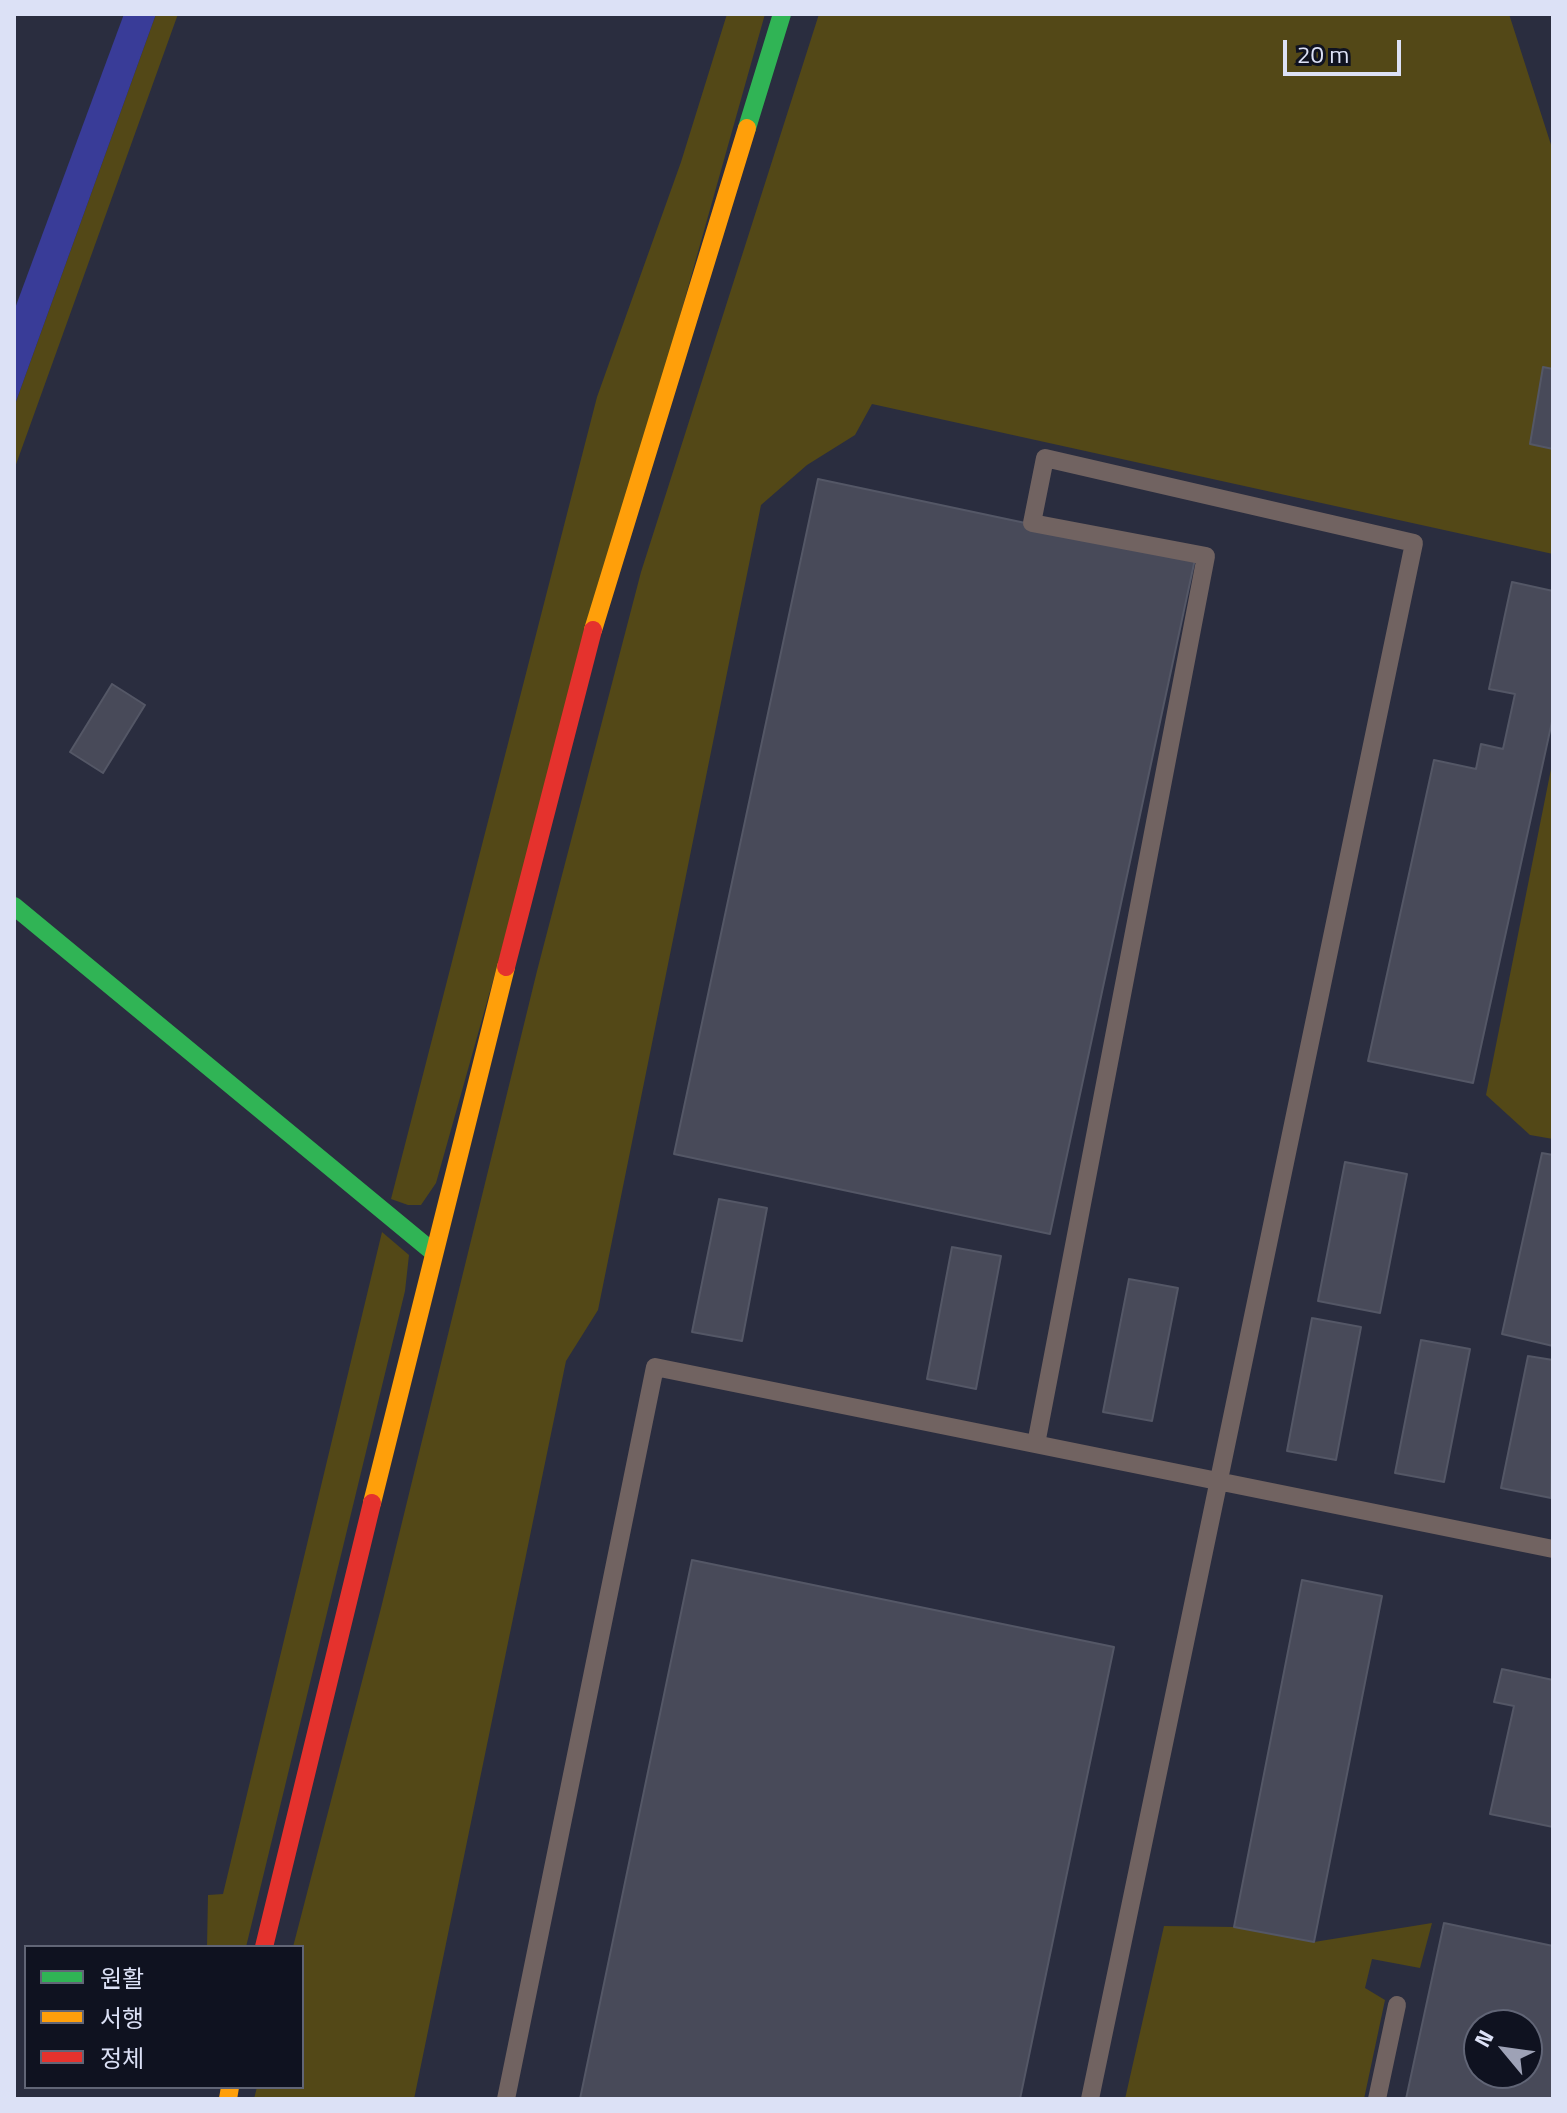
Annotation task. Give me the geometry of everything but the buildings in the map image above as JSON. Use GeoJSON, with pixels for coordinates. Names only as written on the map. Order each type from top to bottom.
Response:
{"type":"FeatureCollection","features":[{"type":"Feature","properties":{"kind":"street"},"geometry":{"type":"LineString","coordinates":[[264,1945],[433,1252],[590,640],[782,14]]}},
{"type":"Feature","properties":{"kind":"street"},"geometry":{"type":"LineString","coordinates":[[14,906],[433,1252]]}},
{"type":"Feature","properties":{"kind":"lane"},"geometry":{"type":"LineString","coordinates":[[1036,1444],[1206,556],[1032,523],[1045,458],[1414,543],[1090,2099]]}},
{"type":"Feature","properties":{"kind":"lane"},"geometry":{"type":"LineString","coordinates":[[506,2099],[655,1367],[1553,1549]]}},
{"type":"Feature","properties":{"kind":"lane"},"geometry":{"type":"LineString","coordinates":[[1377,2099],[1397,2005]]}},
{"type":"Feature","properties":{"kind":"shaded area"},"geometry":{"type":"Polygon","coordinates":[[[124,14],[156,14],[14,407],[14,311],[124,14]]]}},
{"type":"Feature","properties":{"kind":"shaded area"},"geometry":{"type":"Polygon","coordinates":[[[156,14],[178,14],[14,470],[14,407],[156,14]]]}},
{"type":"Feature","properties":{"kind":"shaded area"},"geometry":{"type":"Polygon","coordinates":[[[727,14],[765,14],[436,1183],[421,1205],[408,1205],[391,1199],[597,397],[681,162],[727,14]]]}},
{"type":"Feature","properties":{"kind":"shaded area"},"geometry":{"type":"Polygon","coordinates":[[[819,14],[1509,14],[1553,151],[1553,554],[872,404],[855,435],[807,465],[761,505],[598,1310],[566,1361],[414,2099],[254,2099],[256,2089],[304,2089],[304,1945],[294,1945],[381,1608],[537,971],[641,572],[819,14]]]}},
{"type":"Feature","properties":{"kind":"shaded area"},"geometry":{"type":"Polygon","coordinates":[[[1553,759],[1553,1139],[1530,1135],[1486,1095],[1553,759]]]}},
{"type":"Feature","properties":{"kind":"shaded area"},"geometry":{"type":"Polygon","coordinates":[[[382,1232],[409,1255],[405,1291],[246,1945],[207,1945],[208,1895],[223,1894],[382,1232]]]}},
{"type":"Feature","properties":{"kind":"shaded area"},"geometry":{"type":"Polygon","coordinates":[[[1432,1923],[1420,1968],[1372,1959],[1365,1988],[1385,2000],[1364,2099],[1125,2099],[1164,1926],[1234,1927],[1314,1942],[1432,1923]]]}},
{"type":"Feature","properties":{"kind":"traffic: fast"},"geometry":{"type":"LineString","coordinates":[[747,128],[782,14]]}},
{"type":"Feature","properties":{"kind":"traffic: fast"},"geometry":{"type":"LineString","coordinates":[[14,906],[433,1252]]}},
{"type":"Feature","properties":{"kind":"traffic: slow"},"geometry":{"type":"LineString","coordinates":[[593,630],[747,128]]}},
{"type":"Feature","properties":{"kind":"traffic: slow"},"geometry":{"type":"LineString","coordinates":[[372,1503],[506,967]]}},
{"type":"Feature","properties":{"kind":"traffic: slow"},"geometry":{"type":"LineString","coordinates":[[228,2099],[230,2089]]}},
{"type":"Feature","properties":{"kind":"traffic: jam"},"geometry":{"type":"LineString","coordinates":[[506,967],[593,630]]}},
{"type":"Feature","properties":{"kind":"traffic: jam"},"geometry":{"type":"LineString","coordinates":[[264,1945],[372,1503]]}}]}
